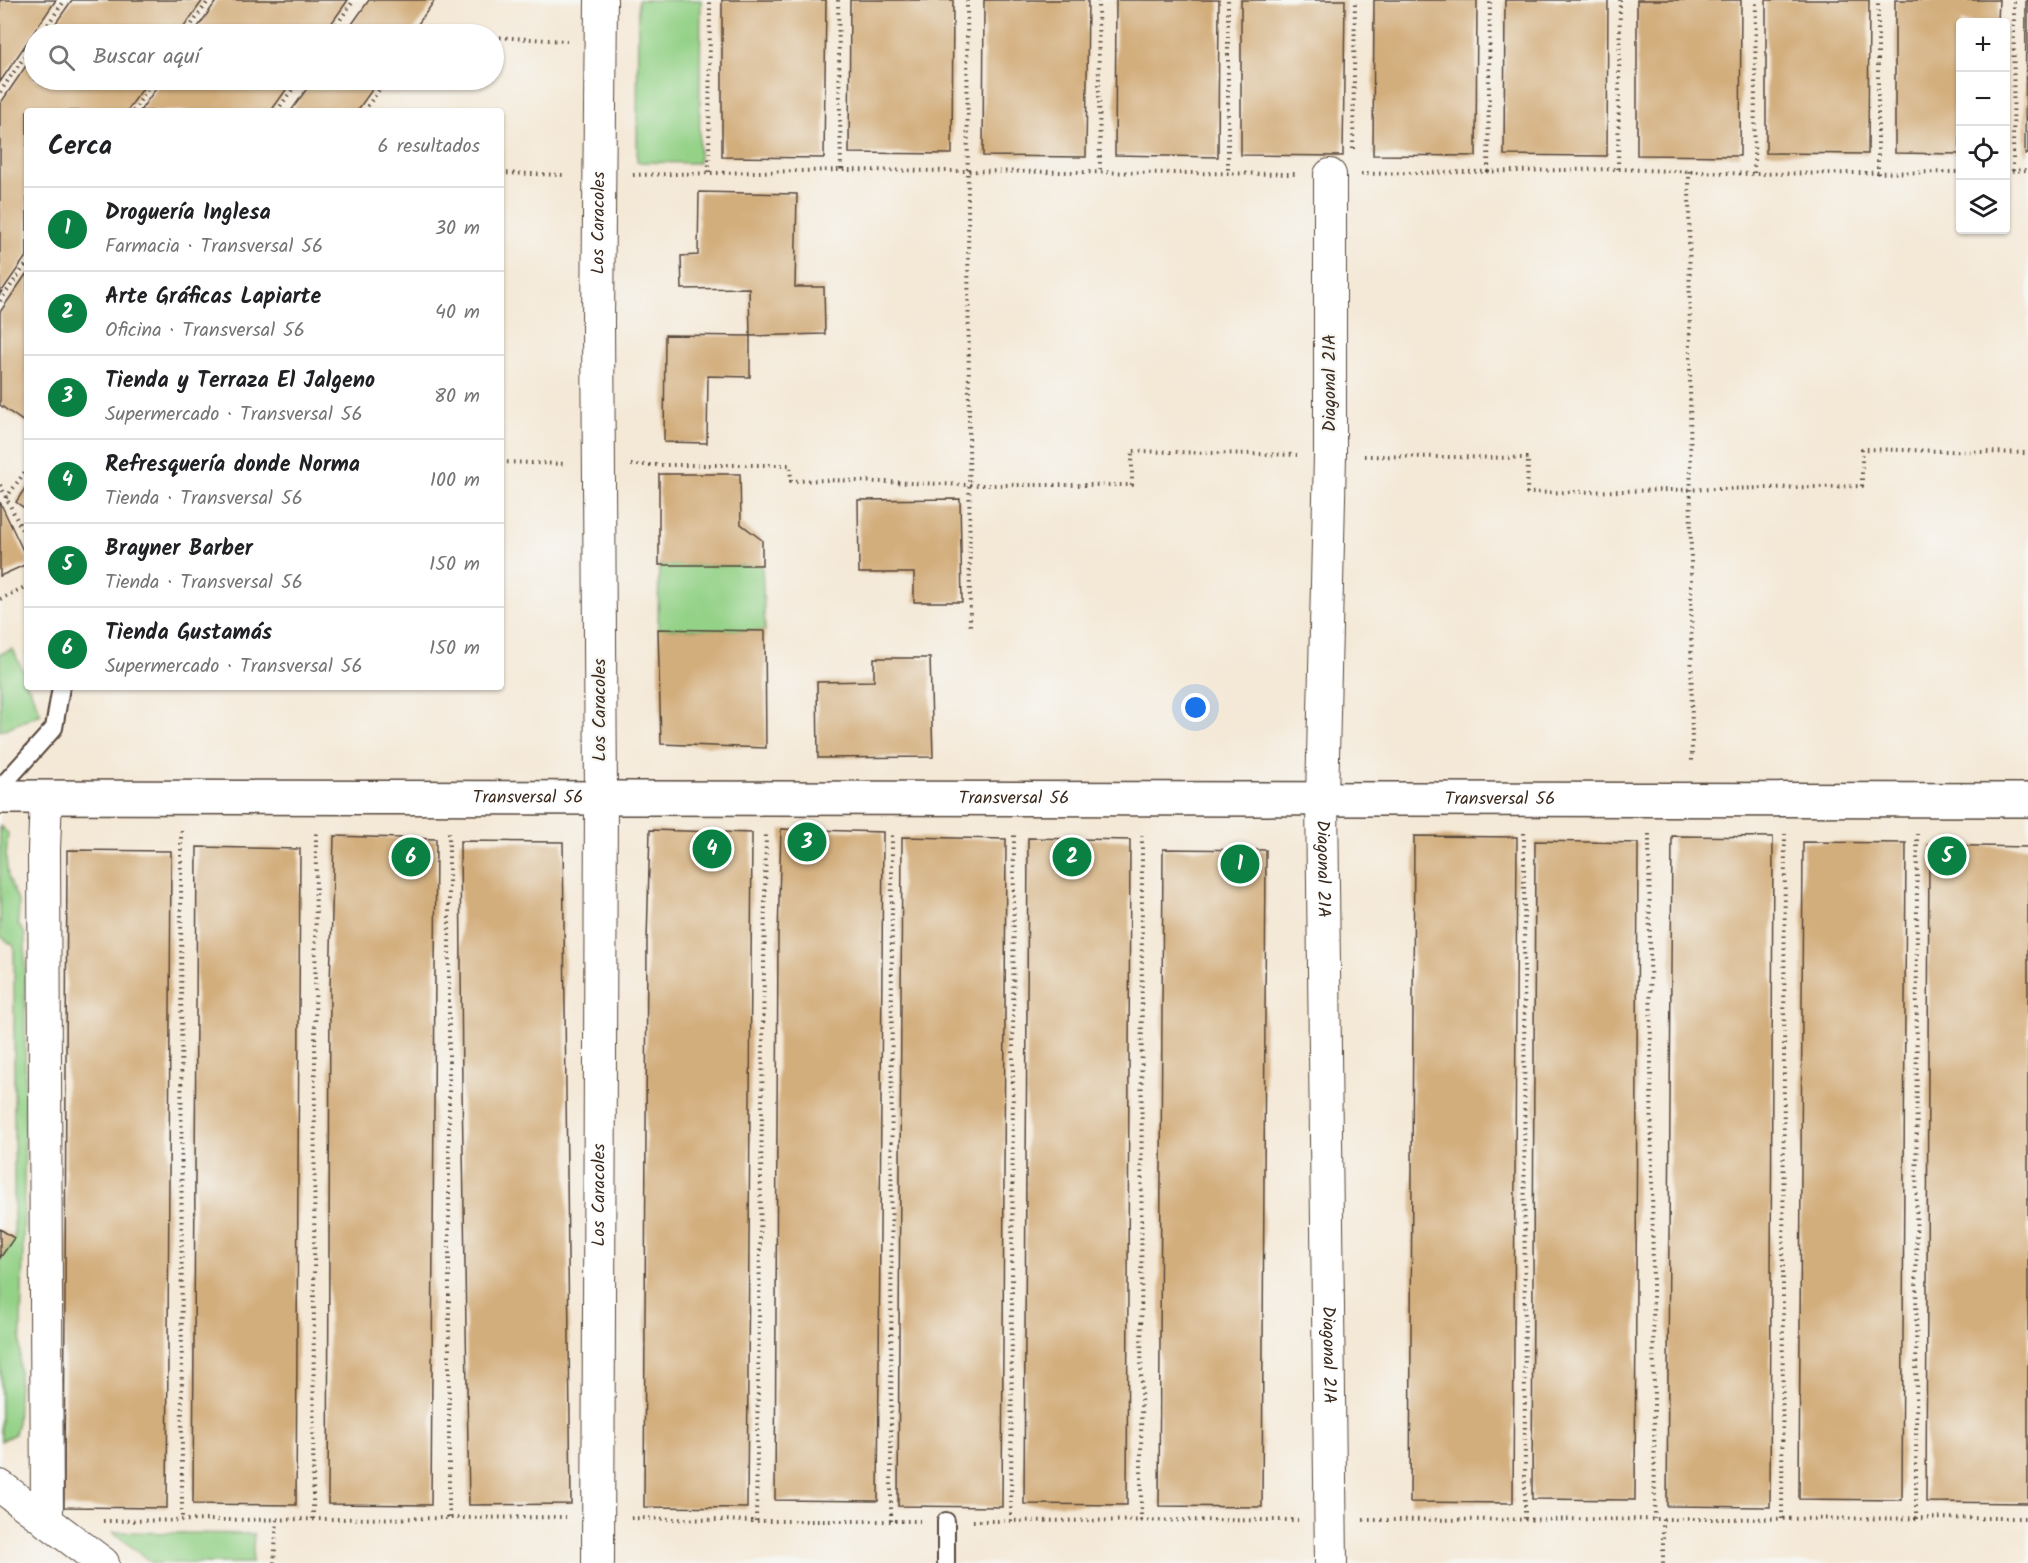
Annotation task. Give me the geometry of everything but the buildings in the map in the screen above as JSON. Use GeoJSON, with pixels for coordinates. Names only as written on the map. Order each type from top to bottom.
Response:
{"type":"FeatureCollection","features":[{"type":"Feature","properties":{"kind":"street","name":"Los Caracoles"},"geometry":{"type":"LineString","coordinates":[[598,1563],[601,798],[598,465],[601,0]]}},
{"type":"Feature","properties":{"kind":"street","name":"Diagonal 21A"},"geometry":{"type":"LineString","coordinates":[[1331,1563],[1322,799],[1330,455],[1341,175]]}},
{"type":"Feature","properties":{"kind":"street","name":"Transversal 56"},"geometry":{"type":"LineString","coordinates":[[0,797],[2028,800]]}},
{"type":"Feature","properties":{"kind":"street"},"geometry":{"type":"LineString","coordinates":[[46,797],[44,849],[47,1522]]}},
{"type":"Feature","properties":{"kind":"street"},"geometry":{"type":"LineString","coordinates":[[0,1486],[103,1563]]}},
{"type":"Feature","properties":{"kind":"lane"},"geometry":{"type":"LineString","coordinates":[[0,788],[54,728],[60,690]]}},
{"type":"Feature","properties":{"kind":"lane"},"geometry":{"type":"LineString","coordinates":[[946,1521],[946,1563]]}},
{"type":"Feature","properties":{"kind":"path"},"geometry":{"type":"LineString","coordinates":[[48,24],[65,0]]}},
{"type":"Feature","properties":{"kind":"path"},"geometry":{"type":"LineString","coordinates":[[192,24],[209,0]]}},
{"type":"Feature","properties":{"kind":"path"},"geometry":{"type":"LineString","coordinates":[[337,24],[354,0]]}},
{"type":"Feature","properties":{"kind":"path"},"geometry":{"type":"LineString","coordinates":[[709,172],[710,0]]}},
{"type":"Feature","properties":{"kind":"path"},"geometry":{"type":"LineString","coordinates":[[838,0],[842,170]]}},
{"type":"Feature","properties":{"kind":"path"},"geometry":{"type":"LineString","coordinates":[[967,0],[970,630]]}},
{"type":"Feature","properties":{"kind":"path"},"geometry":{"type":"LineString","coordinates":[[1098,0],[1100,172]]}},
{"type":"Feature","properties":{"kind":"path"},"geometry":{"type":"LineString","coordinates":[[1228,0],[1228,173]]}},
{"type":"Feature","properties":{"kind":"path"},"geometry":{"type":"LineString","coordinates":[[1341,175],[1355,0]]}},
{"type":"Feature","properties":{"kind":"path"},"geometry":{"type":"LineString","coordinates":[[1488,172],[1490,0]]}},
{"type":"Feature","properties":{"kind":"path"},"geometry":{"type":"LineString","coordinates":[[1618,168],[1620,0]]}},
{"type":"Feature","properties":{"kind":"path"},"geometry":{"type":"LineString","coordinates":[[1754,174],[1756,0]]}},
{"type":"Feature","properties":{"kind":"path"},"geometry":{"type":"LineString","coordinates":[[1878,0],[1878,174]]}},
{"type":"Feature","properties":{"kind":"path"},"geometry":{"type":"LineString","coordinates":[[2014,0],[2013,171],[2028,171]]}},
{"type":"Feature","properties":{"kind":"path"},"geometry":{"type":"LineString","coordinates":[[504,37],[600,42]]}},
{"type":"Feature","properties":{"kind":"path"},"geometry":{"type":"LineString","coordinates":[[0,93],[24,58]]}},
{"type":"Feature","properties":{"kind":"path"},"geometry":{"type":"LineString","coordinates":[[135,108],[147,90]]}},
{"type":"Feature","properties":{"kind":"path"},"geometry":{"type":"LineString","coordinates":[[279,108],[292,90]]}},
{"type":"Feature","properties":{"kind":"path"},"geometry":{"type":"LineString","coordinates":[[366,108],[379,90]]}},
{"type":"Feature","properties":{"kind":"path"},"geometry":{"type":"LineString","coordinates":[[504,172],[599,176],[842,170],[1341,175],[1618,168],[1754,174],[1956,172]]}},
{"type":"Feature","properties":{"kind":"path"},"geometry":{"type":"LineString","coordinates":[[1689,171],[1692,800]]}},
{"type":"Feature","properties":{"kind":"path"},"geometry":{"type":"LineString","coordinates":[[0,301],[24,267]]}},
{"type":"Feature","properties":{"kind":"path"},"geometry":{"type":"LineString","coordinates":[[504,462],[598,465],[790,465],[791,481],[828,480],[968,485],[1132,485],[1132,451],[1528,459],[1527,493],[1862,486],[1862,448],[2028,453]]}},
{"type":"Feature","properties":{"kind":"path"},"geometry":{"type":"LineString","coordinates":[[6,498],[24,473]]}},
{"type":"Feature","properties":{"kind":"path"},"geometry":{"type":"LineString","coordinates":[[0,485],[24,534]]}},
{"type":"Feature","properties":{"kind":"path"},"geometry":{"type":"LineString","coordinates":[[0,599],[24,587]]}},
{"type":"Feature","properties":{"kind":"path"},"geometry":{"type":"LineString","coordinates":[[182,797],[182,1520]]}},
{"type":"Feature","properties":{"kind":"path"},"geometry":{"type":"LineString","coordinates":[[313,1519],[316,797]]}},
{"type":"Feature","properties":{"kind":"path"},"geometry":{"type":"LineString","coordinates":[[449,798],[449,1518]]}},
{"type":"Feature","properties":{"kind":"path"},"geometry":{"type":"LineString","coordinates":[[756,1521],[767,798]]}},
{"type":"Feature","properties":{"kind":"path"},"geometry":{"type":"LineString","coordinates":[[891,1521],[892,798]]}},
{"type":"Feature","properties":{"kind":"path"},"geometry":{"type":"LineString","coordinates":[[1011,1521],[1014,798]]}},
{"type":"Feature","properties":{"kind":"path"},"geometry":{"type":"LineString","coordinates":[[1141,1521],[1142,799]]}},
{"type":"Feature","properties":{"kind":"path"},"geometry":{"type":"LineString","coordinates":[[1524,800],[1525,1520]]}},
{"type":"Feature","properties":{"kind":"path"},"geometry":{"type":"LineString","coordinates":[[1649,800],[1655,1519]]}},
{"type":"Feature","properties":{"kind":"path"},"geometry":{"type":"LineString","coordinates":[[1916,1519],[1917,800]]}},
{"type":"Feature","properties":{"kind":"path"},"geometry":{"type":"LineString","coordinates":[[1782,1519],[1785,801]]}},
{"type":"Feature","properties":{"kind":"path"},"geometry":{"type":"LineString","coordinates":[[47,1522],[597,1517]]}},
{"type":"Feature","properties":{"kind":"path"},"geometry":{"type":"LineString","coordinates":[[274,1563],[277,1520]]}},
{"type":"Feature","properties":{"kind":"path"},"geometry":{"type":"LineString","coordinates":[[1663,1563],[1664,1520]]}},
{"type":"Feature","properties":{"kind":"green space"},"geometry":{"type":"Polygon","coordinates":[[[638,0],[701,0],[699,163],[637,162],[638,0]]]}},
{"type":"Feature","properties":{"kind":"green space"},"geometry":{"type":"Polygon","coordinates":[[[659,565],[762,565],[765,631],[658,629],[659,565]]]}},
{"type":"Feature","properties":{"kind":"green space"},"geometry":{"type":"Polygon","coordinates":[[[13,649],[24,674],[24,690],[30,690],[41,714],[0,731],[0,654],[13,649]]]}},
{"type":"Feature","properties":{"kind":"green space"},"geometry":{"type":"Polygon","coordinates":[[[0,826],[8,833],[6,858],[8,877],[19,904],[18,924],[25,934],[25,1118],[20,1364],[17,1426],[15,1434],[1,1441],[0,1258],[14,1238],[14,946],[0,936],[0,826]]]}},
{"type":"Feature","properties":{"kind":"green space"},"geometry":{"type":"Polygon","coordinates":[[[113,1532],[254,1534],[252,1563],[152,1563],[113,1532]]]}},
{"type":"Feature","properties":{"kind":"place","name":"Tienda y Terraza El Jalgeno"},"geometry":{"type":"Point","coordinates":[807,842]}},
{"type":"Feature","properties":{"kind":"place","name":"Refresquería donde Norma"},"geometry":{"type":"Point","coordinates":[712,849]}},
{"type":"Feature","properties":{"kind":"place","name":"Brayner Barber"},"geometry":{"type":"Point","coordinates":[1947,856]}},
{"type":"Feature","properties":{"kind":"place","name":"Tienda Gustamás"},"geometry":{"type":"Point","coordinates":[411,857]}},
{"type":"Feature","properties":{"kind":"place","name":"Arte Gráficas Lapiarte"},"geometry":{"type":"Point","coordinates":[1072,857]}},
{"type":"Feature","properties":{"kind":"place","name":"Droguería Inglesa"},"geometry":{"type":"Point","coordinates":[1240,864]}}]}
